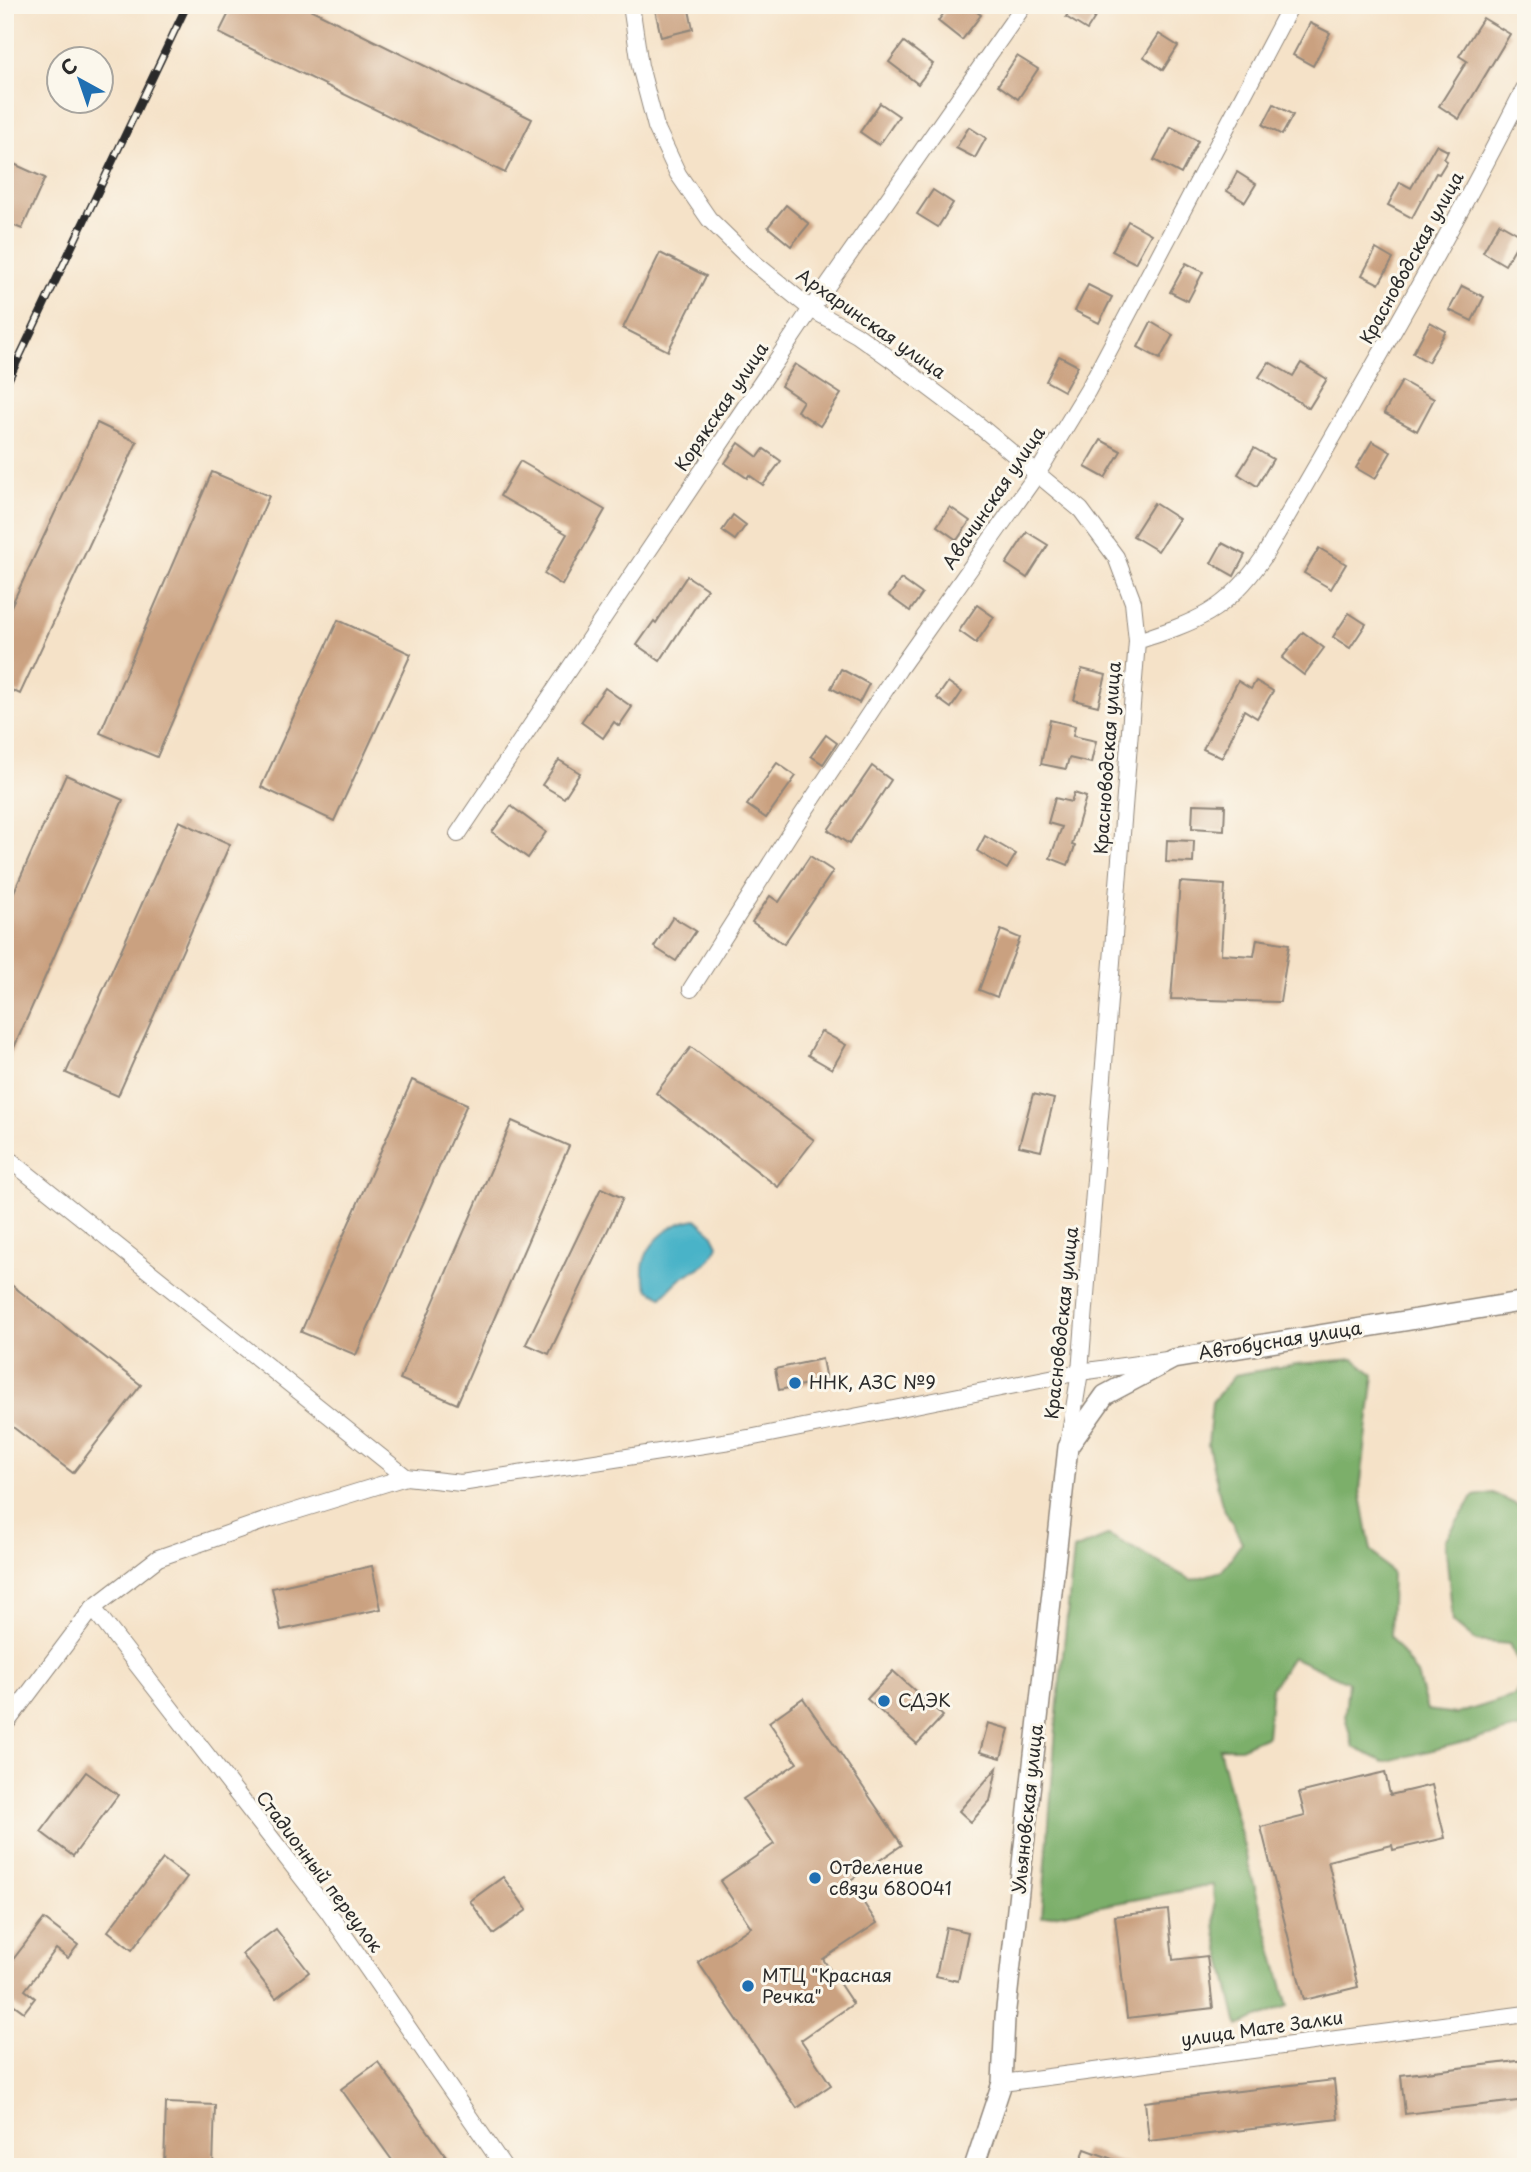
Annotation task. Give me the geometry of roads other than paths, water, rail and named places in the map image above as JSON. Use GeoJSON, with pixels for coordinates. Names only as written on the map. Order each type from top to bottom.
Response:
{"type":"FeatureCollection","features":[{"type":"Feature","properties":{"kind":"street","name":"Архаринская улица"},"geometry":{"type":"LineString","coordinates":[[631,5],[640,66],[656,127],[678,174],[709,219],[752,261],[811,309],[857,335],[895,362],[1081,510],[1116,557],[1133,602],[1137,641]]}},
{"type":"Feature","properties":{"kind":"street","name":"Корякская улица"},"geometry":{"type":"LineString","coordinates":[[457,834],[811,309],[1024,5]]}},
{"type":"Feature","properties":{"kind":"street","name":"Авачинская улица"},"geometry":{"type":"LineString","coordinates":[[691,989],[789,833],[892,680],[1037,474],[1088,390],[1291,5]]}},
{"type":"Feature","properties":{"kind":"street","name":"Красноводская улица"},"geometry":{"type":"LineString","coordinates":[[1068,1447],[1080,1372],[1137,641],[1187,625],[1211,613],[1249,580],[1392,334],[1481,174],[1526,85]]}},
{"type":"Feature","properties":{"kind":"street"},"geometry":{"type":"LineString","coordinates":[[5,1156],[406,1477]]}},
{"type":"Feature","properties":{"kind":"street","name":"Автобусная улица"},"geometry":{"type":"LineString","coordinates":[[1068,1447],[1105,1395],[1173,1359],[1526,1301]]}},
{"type":"Feature","properties":{"kind":"street"},"geometry":{"type":"LineString","coordinates":[[5,1726],[93,1608],[158,1558],[270,1518],[406,1477],[461,1483],[749,1438],[1080,1372],[1173,1359]]}},
{"type":"Feature","properties":{"kind":"street","name":"Ульяновская улица"},"geometry":{"type":"LineString","coordinates":[[974,2167],[1002,2083],[1006,2004],[1068,1447]]}},
{"type":"Feature","properties":{"kind":"street","name":"Стадионный переулок"},"geometry":{"type":"LineString","coordinates":[[93,1608],[327,1910],[505,2167]]}},
{"type":"Feature","properties":{"kind":"street","name":"улица Мате Залки"},"geometry":{"type":"LineString","coordinates":[[1002,2083],[1526,2014]]}},
{"type":"Feature","properties":{"kind":"water"},"geometry":{"type":"Polygon","coordinates":[[[696,1219],[712,1233],[718,1245],[711,1259],[685,1275],[662,1297],[649,1290],[643,1273],[647,1253],[668,1230],[696,1219]]]}},
{"type":"Feature","properties":{"kind":"railway"},"geometry":{"type":"LineString","coordinates":[[5,387],[187,5]]}},
{"type":"Feature","properties":{"kind":"place","name":"ННК, АЗС №9"},"geometry":{"type":"Point","coordinates":[795,1383]}},
{"type":"Feature","properties":{"kind":"place","name":"СДЭК"},"geometry":{"type":"Point","coordinates":[884,1701]}},
{"type":"Feature","properties":{"kind":"place","name":"Отделение связи 680041"},"geometry":{"type":"Point","coordinates":[815,1878]}},
{"type":"Feature","properties":{"kind":"place","name":"МТЦ \"Красная Речка\""},"geometry":{"type":"Point","coordinates":[748,1986]}}]}
